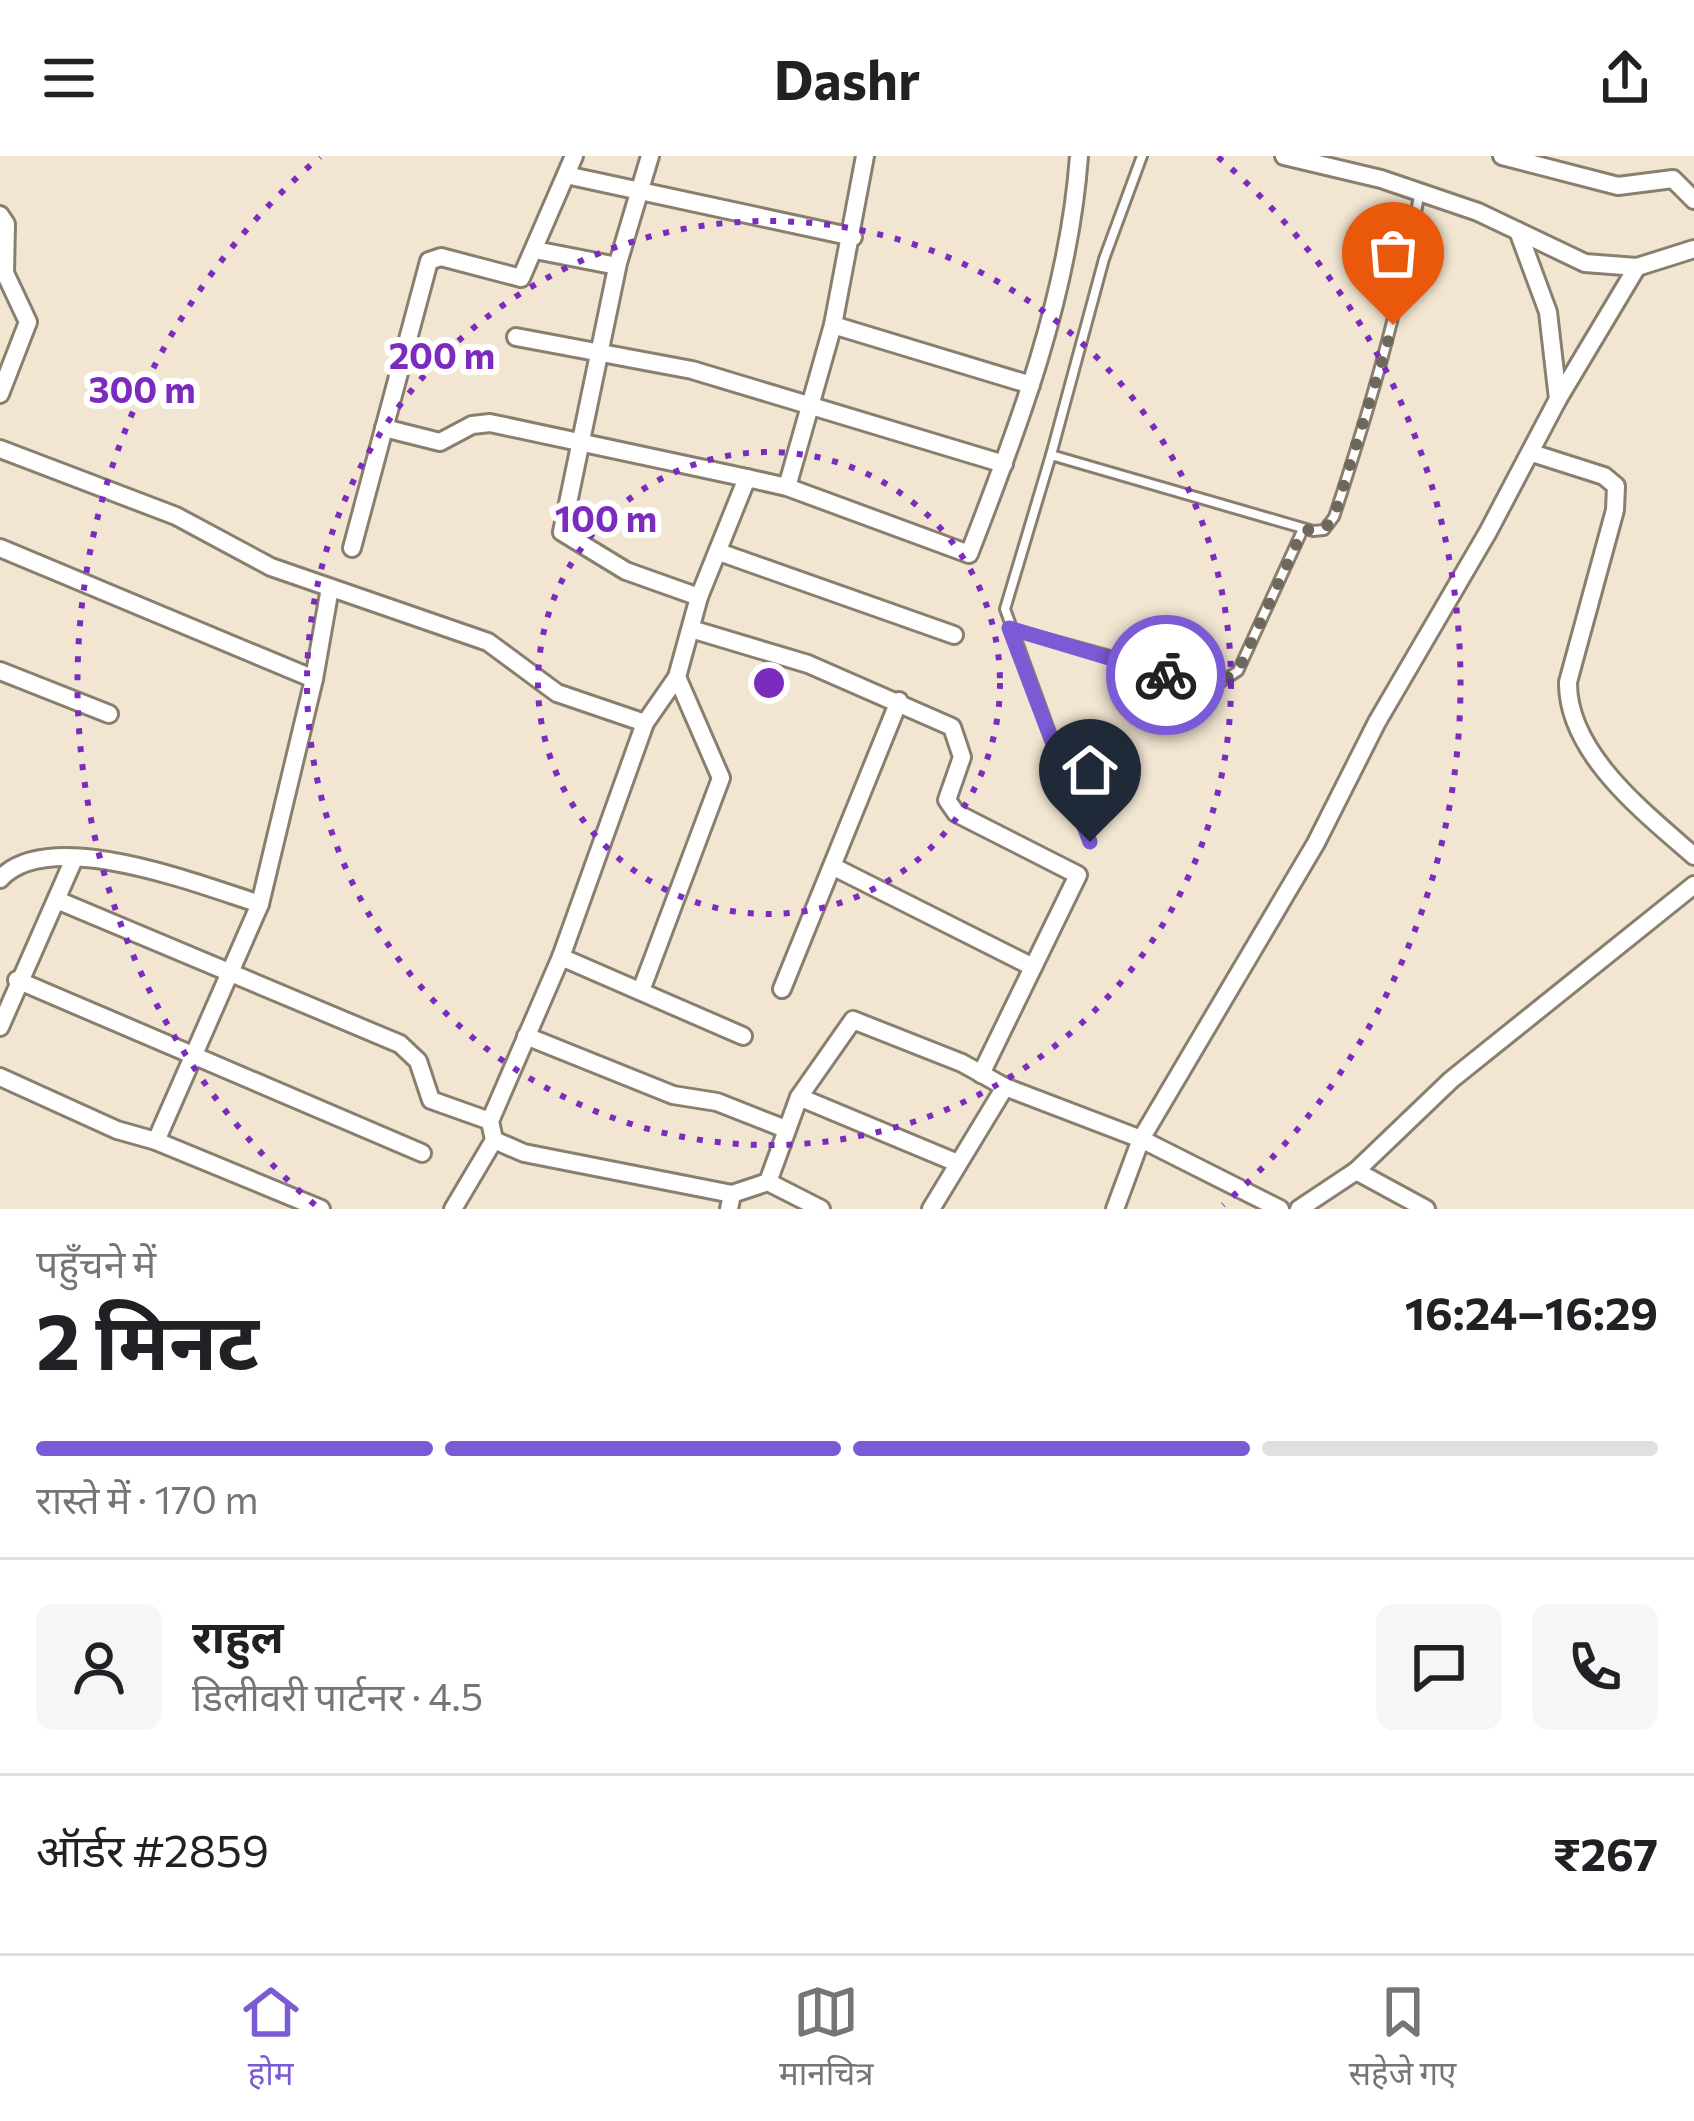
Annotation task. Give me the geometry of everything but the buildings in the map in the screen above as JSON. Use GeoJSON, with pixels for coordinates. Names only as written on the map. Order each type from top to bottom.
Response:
{"type":"FeatureCollection","features":[{"type":"Feature","properties":{"kind":"street"},"geometry":{"type":"LineString","coordinates":[[352,548],[429,261],[441,257],[521,278],[574,156]]}},
{"type":"Feature","properties":{"kind":"street"},"geometry":{"type":"LineString","coordinates":[[650,156],[617,266],[562,532],[626,571],[699,598]]}},
{"type":"Feature","properties":{"kind":"street"},"geometry":{"type":"LineString","coordinates":[[787,487],[833,325],[865,156]]}},
{"type":"Feature","properties":{"kind":"street"},"geometry":{"type":"LineString","coordinates":[[384,428],[440,442],[472,425],[490,424],[747,478],[787,487],[969,554],[1030,385],[1074,227],[1079,156]]}},
{"type":"Feature","properties":{"kind":"street"},"geometry":{"type":"LineString","coordinates":[[1284,156],[1420,193],[1585,263],[1637,267],[1694,249]]}},
{"type":"Feature","properties":{"kind":"street"},"geometry":{"type":"LineString","coordinates":[[1502,156],[1618,186],[1673,179],[1694,200]]}},
{"type":"Feature","properties":{"kind":"street"},"geometry":{"type":"LineString","coordinates":[[566,175],[853,237]]}},
{"type":"Feature","properties":{"kind":"street"},"geometry":{"type":"LineString","coordinates":[[0,214],[6,224],[4,273],[28,322],[0,394]]}},
{"type":"Feature","properties":{"kind":"street"},"geometry":{"type":"LineString","coordinates":[[1518,231],[1548,312],[1558,399]]}},
{"type":"Feature","properties":{"kind":"street"},"geometry":{"type":"LineString","coordinates":[[536,250],[617,266]]}},
{"type":"Feature","properties":{"kind":"street"},"geometry":{"type":"LineString","coordinates":[[1115,1209],[1141,1139],[1316,843],[1377,722],[1637,267]]}},
{"type":"Feature","properties":{"kind":"street"},"geometry":{"type":"LineString","coordinates":[[833,325],[1030,385]]}},
{"type":"Feature","properties":{"kind":"street"},"geometry":{"type":"LineString","coordinates":[[516,338],[692,370],[1004,464]]}},
{"type":"Feature","properties":{"kind":"street"},"geometry":{"type":"LineString","coordinates":[[0,449],[176,516],[255,560],[488,642],[556,693],[646,723]]}},
{"type":"Feature","properties":{"kind":"street"},"geometry":{"type":"LineString","coordinates":[[1532,453],[1604,476],[1616,486],[1615,510],[1568,682],[1568,706],[1635,804],[1694,856]]}},
{"type":"Feature","properties":{"kind":"street"},"geometry":{"type":"LineString","coordinates":[[453,1209],[492,1131],[646,723],[677,677],[699,598],[747,478]]}},
{"type":"Feature","properties":{"kind":"street"},"geometry":{"type":"LineString","coordinates":[[0,548],[314,679]]}},
{"type":"Feature","properties":{"kind":"street"},"geometry":{"type":"LineString","coordinates":[[719,552],[954,635]]}},
{"type":"Feature","properties":{"kind":"street"},"geometry":{"type":"LineString","coordinates":[[156,1141],[260,904],[314,679],[330,588]]}},
{"type":"Feature","properties":{"kind":"street"},"geometry":{"type":"LineString","coordinates":[[691,628],[808,664],[952,727],[962,757],[947,800],[956,813],[1078,875],[981,1074]]}},
{"type":"Feature","properties":{"kind":"street"},"geometry":{"type":"LineString","coordinates":[[0,671],[109,714]]}},
{"type":"Feature","properties":{"kind":"street"},"geometry":{"type":"LineString","coordinates":[[642,988],[721,778],[677,677]]}},
{"type":"Feature","properties":{"kind":"street"},"geometry":{"type":"LineString","coordinates":[[782,989],[899,701]]}},
{"type":"Feature","properties":{"kind":"street"},"geometry":{"type":"LineString","coordinates":[[0,879],[16,863],[74,859],[151,869],[260,904]]}},
{"type":"Feature","properties":{"kind":"street"},"geometry":{"type":"LineString","coordinates":[[0,1027],[74,859]]}},
{"type":"Feature","properties":{"kind":"street"},"geometry":{"type":"LineString","coordinates":[[834,867],[1034,968]]}},
{"type":"Feature","properties":{"kind":"street"},"geometry":{"type":"LineString","coordinates":[[1298,1209],[1356,1171],[1451,1080],[1694,885]]}},
{"type":"Feature","properties":{"kind":"street"},"geometry":{"type":"LineString","coordinates":[[57,900],[400,1044],[418,1061],[431,1100],[524,1153],[730,1201],[768,1181],[783,1128],[799,1096],[854,1020],[1005,1088],[1141,1139],[1280,1209]]}},
{"type":"Feature","properties":{"kind":"street"},"geometry":{"type":"LineString","coordinates":[[561,957],[642,988],[743,1036]]}},
{"type":"Feature","properties":{"kind":"street"},"geometry":{"type":"LineString","coordinates":[[17,980],[73,1000],[190,1056],[422,1153]]}},
{"type":"Feature","properties":{"kind":"street"},"geometry":{"type":"LineString","coordinates":[[526,1036],[673,1095],[717,1102],[783,1128]]}},
{"type":"Feature","properties":{"kind":"street"},"geometry":{"type":"LineString","coordinates":[[0,1077],[117,1130],[156,1141],[321,1209]]}},
{"type":"Feature","properties":{"kind":"street"},"geometry":{"type":"LineString","coordinates":[[931,1209],[955,1162],[1005,1088]]}},
{"type":"Feature","properties":{"kind":"street"},"geometry":{"type":"LineString","coordinates":[[799,1096],[955,1162]]}},
{"type":"Feature","properties":{"kind":"street"},"geometry":{"type":"LineString","coordinates":[[1356,1171],[1426,1209]]}},
{"type":"Feature","properties":{"kind":"street"},"geometry":{"type":"LineString","coordinates":[[768,1181],[821,1209]]}},
{"type":"Feature","properties":{"kind":"lane"},"geometry":{"type":"LineString","coordinates":[[1090,842],[1009,628],[1007,596],[1104,259],[1142,156]]}},
{"type":"Feature","properties":{"kind":"lane"},"geometry":{"type":"LineString","coordinates":[[1051,455],[1303,530],[1324,530],[1334,517],[1404,283],[1420,193]]}},
{"type":"Feature","properties":{"kind":"lane"},"geometry":{"type":"LineString","coordinates":[[1009,628],[1216,685],[1238,671],[1303,530]]}},
{"type":"Feature","properties":{"kind":"way so far"},"geometry":{"type":"LineString","coordinates":[[1166,675],[1216,685],[1238,671],[1303,530],[1324,530],[1334,517],[1393,325]]}},
{"type":"Feature","properties":{"kind":"route"},"geometry":{"type":"LineString","coordinates":[[1090,842],[1009,628],[1166,675]]}}]}
